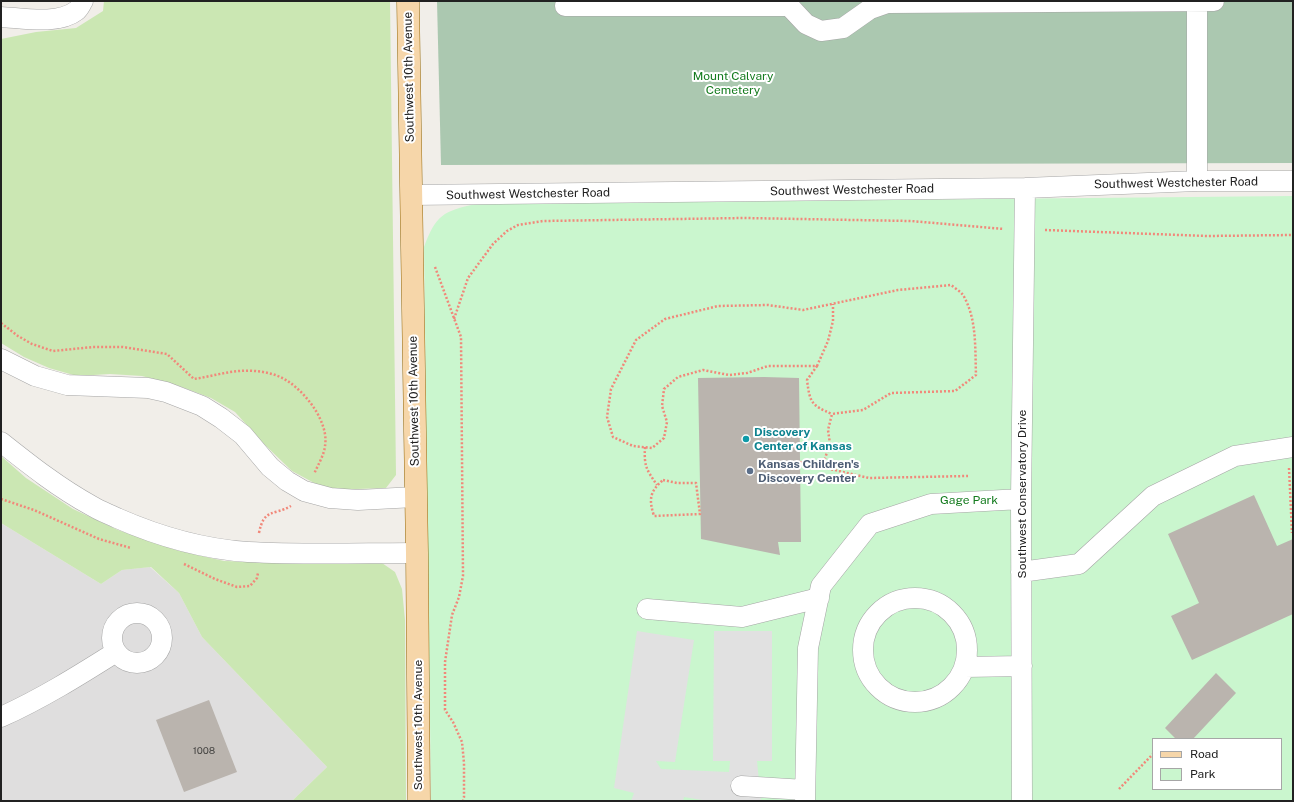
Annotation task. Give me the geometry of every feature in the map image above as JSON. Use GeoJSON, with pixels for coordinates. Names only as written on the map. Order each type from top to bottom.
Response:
{"type":"FeatureCollection","features":[{"type":"Feature","properties":{"kind":"main road","name":"Southwest 10th Avenue"},"geometry":{"type":"LineString","coordinates":[[408,1],[417,553],[419,801]]}},
{"type":"Feature","properties":{"kind":"street"},"geometry":{"type":"LineString","coordinates":[[1,17],[44,20],[65,17],[77,11],[83,1]]}},
{"type":"Feature","properties":{"kind":"street"},"geometry":{"type":"LineString","coordinates":[[1197,1],[1197,181]]}},
{"type":"Feature","properties":{"kind":"street"},"geometry":{"type":"LineString","coordinates":[[565,6],[791,4],[806,24],[821,31],[843,28],[882,2],[1214,1]]}},
{"type":"Feature","properties":{"kind":"street","name":"Southwest Westchester Road"},"geometry":{"type":"LineString","coordinates":[[411,195],[1025,188],[1197,181],[1293,181]]}},
{"type":"Feature","properties":{"kind":"street","name":"Southwest Conservatory Drive"},"geometry":{"type":"LineString","coordinates":[[1022,801],[1021,500],[1025,188]]}},
{"type":"Feature","properties":{"kind":"street"},"geometry":{"type":"LineString","coordinates":[[1,359],[35,376],[67,385],[148,388],[166,392],[202,406],[243,435],[270,467],[287,481],[304,491],[330,498],[358,500],[415,497]]}},
{"type":"Feature","properties":{"kind":"street"},"geometry":{"type":"LineString","coordinates":[[1,442],[37,470],[93,507],[136,526],[172,538],[211,547],[247,552],[417,553]]}},
{"type":"Feature","properties":{"kind":"street"},"geometry":{"type":"LineString","coordinates":[[1021,572],[1079,564],[1153,496],[1235,456],[1289,447]]}},
{"type":"Feature","properties":{"kind":"street"},"geometry":{"type":"LineString","coordinates":[[741,786],[805,796],[808,648],[821,586],[870,524],[931,504],[1021,500]]}},
{"type":"Feature","properties":{"kind":"street"},"geometry":{"type":"LineString","coordinates":[[648,609],[742,617],[819,598]]}},
{"type":"Feature","properties":{"kind":"street"},"geometry":{"type":"LineString","coordinates":[[923,598],[941,604],[955,616],[964,631],[968,649],[965,667],[958,682],[946,693],[932,701],[916,703],[900,701],[885,693],[873,682],[866,667],[863,651],[866,633],[874,617],[888,605],[905,599],[923,598]]}},
{"type":"Feature","properties":{"kind":"street"},"geometry":{"type":"LineString","coordinates":[[1,717],[26,706],[116,652]]}},
{"type":"Feature","properties":{"kind":"street"},"geometry":{"type":"LineString","coordinates":[[965,667],[1022,666]]}},
{"type":"Feature","properties":{"kind":"path"},"geometry":{"type":"LineString","coordinates":[[454,319],[468,278],[493,244],[507,231],[518,225],[543,221],[744,218],[911,221],[1025,229],[1207,236],[1293,235]]}},
{"type":"Feature","properties":{"kind":"path"},"geometry":{"type":"LineString","coordinates":[[434,264],[461,337],[463,576],[459,597],[452,615],[445,662],[445,710],[453,722],[462,742],[464,763],[463,801]]}},
{"type":"Feature","properties":{"kind":"path"},"geometry":{"type":"LineString","coordinates":[[817,366],[768,366],[747,373],[729,375],[703,370],[678,377],[664,389],[662,406],[667,422],[664,438],[652,448],[633,446],[613,437],[607,417],[611,389],[636,340],[665,319],[718,306],[768,305],[803,310],[898,290],[951,285],[962,294],[971,314],[975,345],[976,376],[955,391],[891,393],[863,410],[832,414],[816,407],[809,395],[807,380],[817,366],[828,341],[833,321],[833,304]]}},
{"type":"Feature","properties":{"kind":"path"},"geometry":{"type":"LineString","coordinates":[[1,323],[18,336],[32,344],[53,351],[93,347],[122,347],[167,354],[194,379],[228,372],[247,371],[272,374],[282,378],[290,382],[306,398],[317,413],[322,424],[325,436],[325,446],[314,474]]}},
{"type":"Feature","properties":{"kind":"path"},"geometry":{"type":"LineString","coordinates":[[822,467],[830,444],[828,430],[832,414]]}},
{"type":"Feature","properties":{"kind":"path"},"geometry":{"type":"LineString","coordinates":[[645,447],[644,461],[647,471],[657,485]]}},
{"type":"Feature","properties":{"kind":"path"},"geometry":{"type":"LineString","coordinates":[[1289,447],[1292,533]]}},
{"type":"Feature","properties":{"kind":"path"},"geometry":{"type":"LineString","coordinates":[[800,462],[869,478],[968,476]]}},
{"type":"Feature","properties":{"kind":"path"},"geometry":{"type":"LineString","coordinates":[[663,480],[677,483],[696,483],[700,514],[654,516],[650,501],[657,485],[663,480]]}},
{"type":"Feature","properties":{"kind":"path"},"geometry":{"type":"LineString","coordinates":[[259,537],[260,525],[267,515],[288,508],[295,502]]}},
{"type":"Feature","properties":{"kind":"path"},"geometry":{"type":"LineString","coordinates":[[1119,789],[1152,755]]}},
{"type":"Feature","properties":{"kind":"shaded area"},"geometry":{"type":"Polygon","coordinates":[[[1,523],[101,584],[122,570],[150,567],[179,593],[202,637],[327,767],[292,801],[1,801],[1,523]]]}},
{"type":"Feature","properties":{"kind":"shaded area"},"geometry":{"type":"Polygon","coordinates":[[[637,631],[694,640],[675,762],[656,761],[661,769],[729,772],[730,761],[713,761],[714,631],[772,631],[772,761],[757,761],[761,801],[708,801],[684,797],[683,801],[631,801],[634,793],[614,788],[637,631]]]}},
{"type":"Feature","properties":{"kind":"green space"},"geometry":{"type":"Polygon","coordinates":[[[104,1],[390,1],[396,475],[386,488],[327,490],[292,471],[264,444],[235,412],[211,398],[179,386],[142,376],[110,374],[77,376],[49,368],[24,357],[1,343],[1,39],[36,32],[76,28],[103,11],[104,1]]]}},
{"type":"Feature","properties":{"kind":"green space","name":"Mount Calvary Cemetery"},"geometry":{"type":"Polygon","coordinates":[[[437,1],[1293,1],[1293,163],[441,165],[437,1]]]}},
{"type":"Feature","properties":{"kind":"green space","name":"Gage Park"},"geometry":{"type":"Polygon","coordinates":[[[1293,196],[1293,801],[431,801],[424,247],[428,236],[437,221],[448,212],[476,204],[1293,196]]]}},
{"type":"Feature","properties":{"kind":"green space"},"geometry":{"type":"Polygon","coordinates":[[[1,456],[26,478],[73,509],[118,530],[176,550],[224,561],[287,563],[382,563],[395,572],[402,589],[405,620],[406,801],[292,801],[327,767],[202,637],[179,593],[151,567],[122,570],[101,584],[1,523],[1,456]]]}},
{"type":"Feature","properties":{"kind":"building","name":"Kansas Children's Discovery Center"},"geometry":{"type":"Polygon","coordinates":[[[698,378],[799,378],[801,542],[778,542],[780,555],[701,539],[698,378]]]}},
{"type":"Feature","properties":{"kind":"building"},"geometry":{"type":"Polygon","coordinates":[[[1254,495],[1277,546],[1293,539],[1293,614],[1192,660],[1171,616],[1199,603],[1168,534],[1254,495]]]}},
{"type":"Feature","properties":{"kind":"building"},"geometry":{"type":"Polygon","coordinates":[[[1216,673],[1236,693],[1194,738],[1175,738],[1165,728],[1216,673]]]}},
{"type":"Feature","properties":{"kind":"building"},"geometry":{"type":"Polygon","coordinates":[[[209,700],[237,772],[184,792],[156,720],[209,700]]]}},
{"type":"Feature","properties":{"kind":"place","name":"Discovery Center of Kansas"},"geometry":{"type":"Point","coordinates":[746,439]}},
{"type":"Feature","properties":{"kind":"place","name":"Kansas Children's Discovery Center"},"geometry":{"type":"Point","coordinates":[750,471]}}]}
